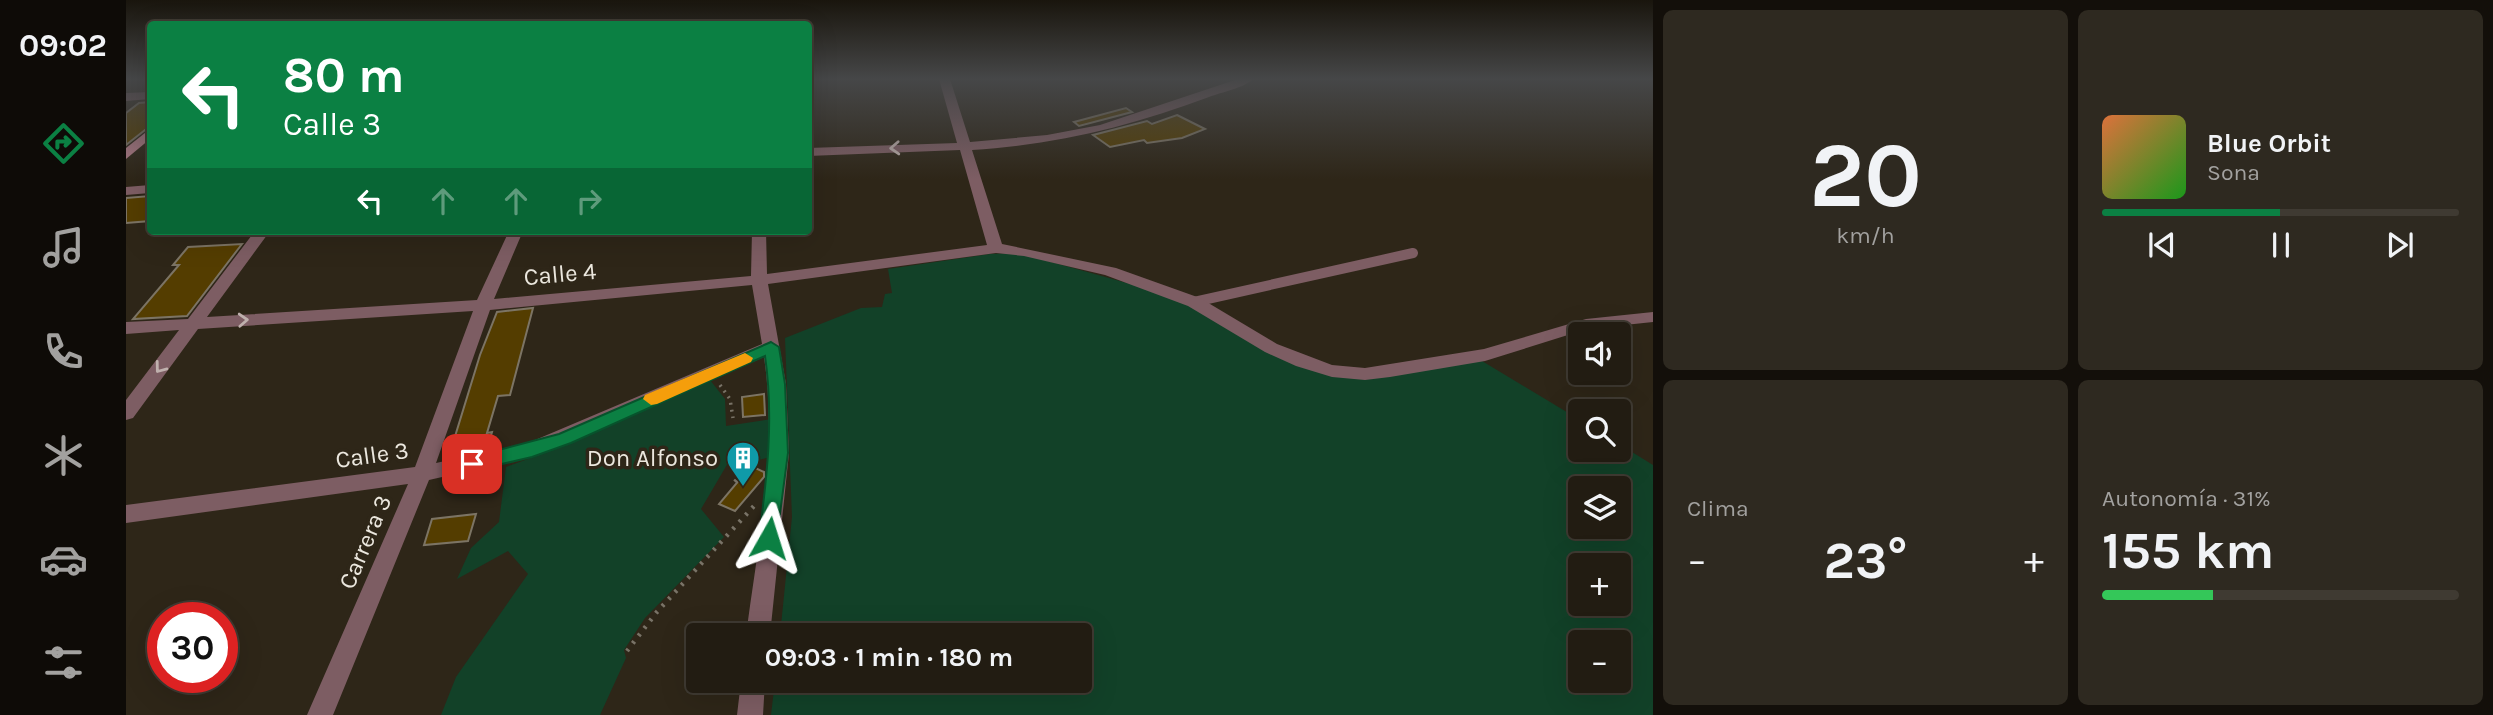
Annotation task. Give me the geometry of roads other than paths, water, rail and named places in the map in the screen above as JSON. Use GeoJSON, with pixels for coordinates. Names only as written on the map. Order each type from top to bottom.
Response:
{"type":"FeatureCollection","features":[{"type":"Feature","properties":{"kind":"street"},"geometry":{"type":"LineString","coordinates":[[954,112],[996,248]]}},
{"type":"Feature","properties":{"kind":"street"},"geometry":{"type":"LineString","coordinates":[[812,152],[1038,140],[1083,133],[1154,112]]}},
{"type":"Feature","properties":{"kind":"street"},"geometry":{"type":"LineString","coordinates":[[126,155],[147,136]]}},
{"type":"Feature","properties":{"kind":"street"},"geometry":{"type":"LineString","coordinates":[[126,191],[147,189]]}},
{"type":"Feature","properties":{"kind":"street"},"geometry":{"type":"LineString","coordinates":[[126,413],[260,235]]}},
{"type":"Feature","properties":{"kind":"street","name":"Carrera 3"},"geometry":{"type":"LineString","coordinates":[[320,715],[422,474],[483,305],[514,235]]}},
{"type":"Feature","properties":{"kind":"street"},"geometry":{"type":"LineString","coordinates":[[759,235],[758,280],[777,384],[779,453],[759,623]]}},
{"type":"Feature","properties":{"kind":"street","name":"Calle 4"},"geometry":{"type":"LineString","coordinates":[[126,328],[483,305],[758,280],[996,248],[1024,251],[1110,271],[1194,302],[1301,362],[1332,372],[1365,374],[1485,355],[1586,324],[1653,317]]}},
{"type":"Feature","properties":{"kind":"street","name":"Calle 3"},"geometry":{"type":"LineString","coordinates":[[126,514],[422,474],[532,450],[771,347]]}},
{"type":"Feature","properties":{"kind":"street"},"geometry":{"type":"LineString","coordinates":[[750,715],[752,693]]}},
{"type":"Feature","properties":{"kind":"lane"},"geometry":{"type":"LineString","coordinates":[[1194,302],[1413,253]]}},
{"type":"Feature","properties":{"kind":"place","name":"Don Alfonso"},"geometry":{"type":"Point","coordinates":[743,488]}}]}
